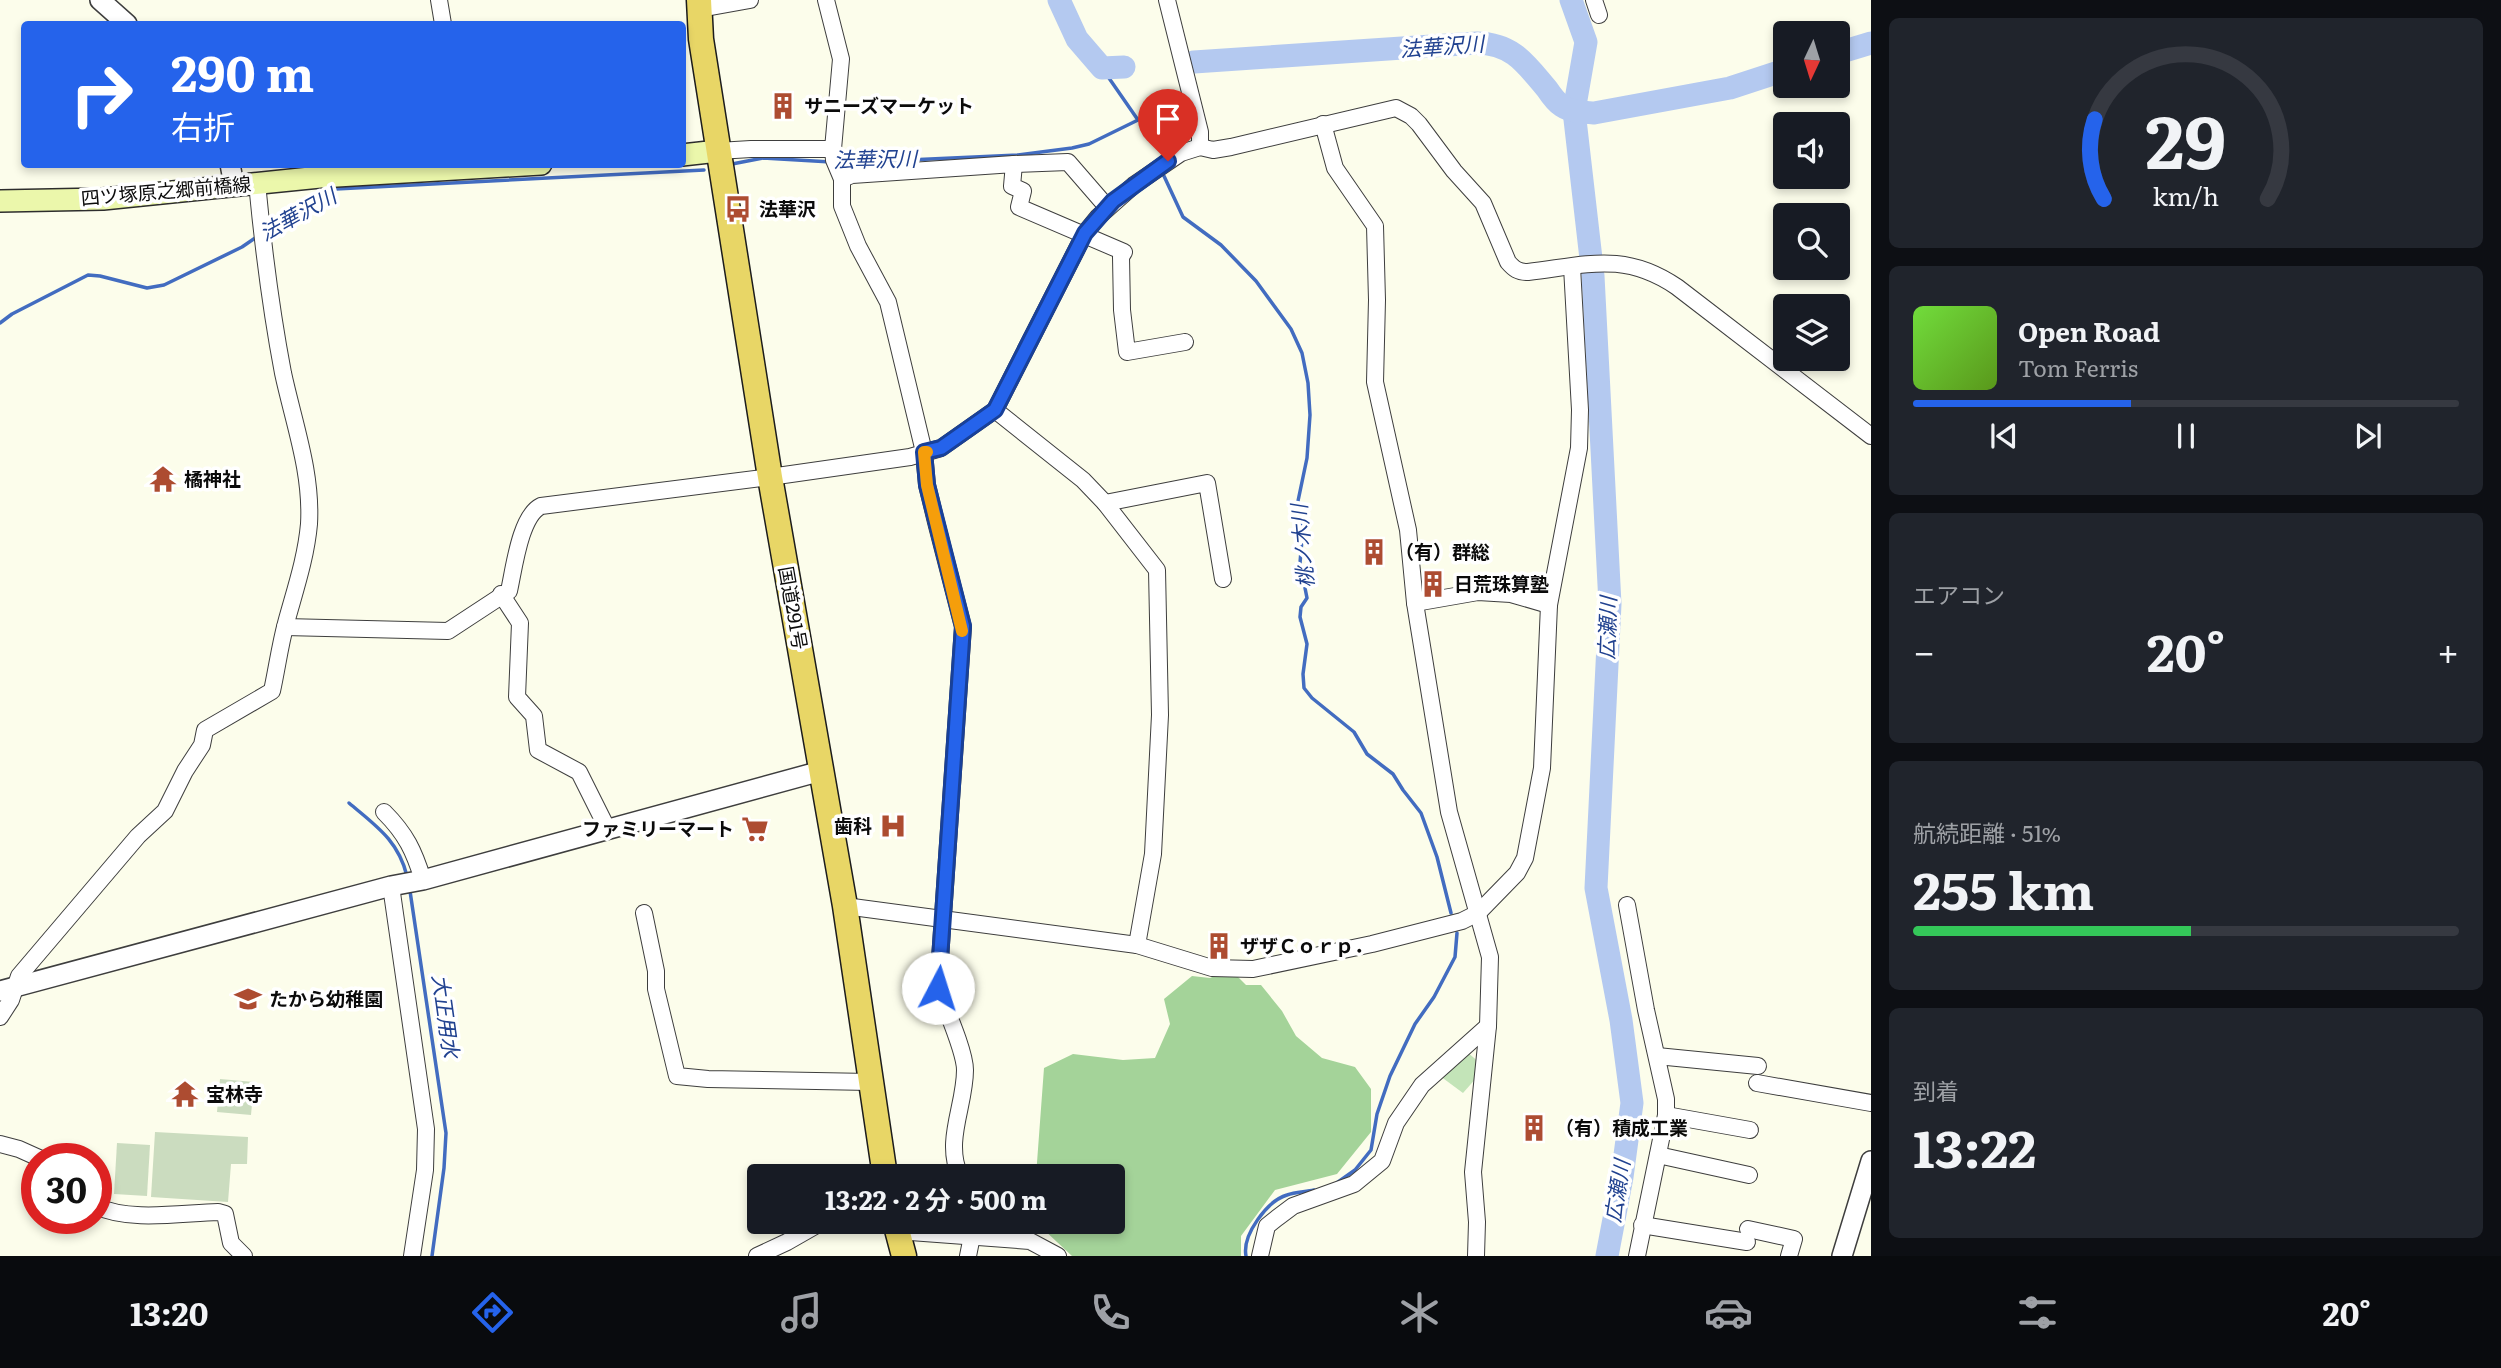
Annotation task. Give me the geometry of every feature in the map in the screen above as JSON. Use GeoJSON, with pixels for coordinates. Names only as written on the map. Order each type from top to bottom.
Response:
{"type":"FeatureCollection","features":[{"type":"Feature","properties":{"kind":"highway","name":"国道291号"},"geometry":{"type":"LineString","coordinates":[[696,3],[770,477],[845,906],[870,1082],[878,1164]]}},
{"type":"Feature","properties":{"kind":"highway"},"geometry":{"type":"LineString","coordinates":[[898,1234],[904,1256]]}},
{"type":"Feature","properties":{"kind":"main road"},"geometry":{"type":"LineString","coordinates":[[686,155],[718,151]]}},
{"type":"Feature","properties":{"kind":"main road","name":"四ツ塚原之郷前橋線"},"geometry":{"type":"LineString","coordinates":[[0,201],[103,199],[232,175],[257,183],[441,168]]}},
{"type":"Feature","properties":{"kind":"street"},"geometry":{"type":"LineString","coordinates":[[100,0],[124,21]]}},
{"type":"Feature","properties":{"kind":"street"},"geometry":{"type":"LineString","coordinates":[[439,0],[442,21]]}},
{"type":"Feature","properties":{"kind":"street"},"geometry":{"type":"LineString","coordinates":[[696,3],[750,0]]}},
{"type":"Feature","properties":{"kind":"street"},"geometry":{"type":"LineString","coordinates":[[826,0],[841,58],[833,149],[834,160],[842,178],[842,206],[888,302],[924,452],[927,485],[963,626],[938,988],[965,1068],[952,1149],[956,1164]]}},
{"type":"Feature","properties":{"kind":"street"},"geometry":{"type":"LineString","coordinates":[[1167,0],[1200,132],[1200,147]]}},
{"type":"Feature","properties":{"kind":"street"},"geometry":{"type":"LineString","coordinates":[[285,627],[448,631],[509,591],[525,523],[533,510],[541,506],[910,457],[941,448],[995,410],[1085,233],[1107,207],[1168,161],[1181,153],[1200,147],[1213,150],[1231,147],[1396,108],[1404,111],[1419,124],[1454,171],[1483,203],[1508,262],[1514,269],[1528,272],[1601,262],[1635,265],[1660,275],[1871,436]]}},
{"type":"Feature","properties":{"kind":"street"},"geometry":{"type":"LineString","coordinates":[[1323,124],[1335,168],[1375,226],[1375,382],[1408,530],[1415,603],[1449,812],[1490,957],[1488,1026],[1473,1172],[1477,1222],[1476,1256]]}},
{"type":"Feature","properties":{"kind":"street"},"geometry":{"type":"LineString","coordinates":[[718,151],[833,149]]}},
{"type":"Feature","properties":{"kind":"street"},"geometry":{"type":"LineString","coordinates":[[842,178],[852,175],[1014,163],[1068,162],[1107,207]]}},
{"type":"Feature","properties":{"kind":"street"},"geometry":{"type":"LineString","coordinates":[[1014,163],[1012,186],[1023,191],[1019,206],[1124,252],[1121,257],[1122,310],[1127,352],[1185,342]]}},
{"type":"Feature","properties":{"kind":"street"},"geometry":{"type":"LineString","coordinates":[[7,990],[138,836],[165,811],[185,771],[202,745],[205,730],[272,691],[285,627],[305,558],[309,524],[308,490],[305,460],[282,365],[257,183]]}},
{"type":"Feature","properties":{"kind":"street"},"geometry":{"type":"LineString","coordinates":[[845,906],[1138,945],[1212,968],[1254,969],[1372,944],[1462,921],[1478,913],[1517,873],[1525,858],[1542,768],[1549,605],[1578,448],[1575,266]]}},
{"type":"Feature","properties":{"kind":"street"},"geometry":{"type":"LineString","coordinates":[[995,410],[1083,480],[1105,503],[1157,570],[1159,743],[1153,853],[1138,945]]}},
{"type":"Feature","properties":{"kind":"street"},"geometry":{"type":"LineString","coordinates":[[1105,503],[1207,483],[1223,579]]}},
{"type":"Feature","properties":{"kind":"street"},"geometry":{"type":"LineString","coordinates":[[1415,603],[1478,593],[1511,594],[1549,605]]}},
{"type":"Feature","properties":{"kind":"street"},"geometry":{"type":"LineString","coordinates":[[501,594],[520,623],[517,697],[534,716],[538,750],[579,772],[608,830]]}},
{"type":"Feature","properties":{"kind":"street"},"geometry":{"type":"LineString","coordinates":[[7,990],[821,771]]}},
{"type":"Feature","properties":{"kind":"street"},"geometry":{"type":"LineString","coordinates":[[384,812],[413,849],[423,880]]}},
{"type":"Feature","properties":{"kind":"street"},"geometry":{"type":"LineString","coordinates":[[391,886],[426,1129],[425,1170],[412,1256]]}},
{"type":"Feature","properties":{"kind":"street"},"geometry":{"type":"LineString","coordinates":[[1627,905],[1666,1099],[1666,1115],[1637,1256]]}},
{"type":"Feature","properties":{"kind":"street"},"geometry":{"type":"LineString","coordinates":[[644,913],[656,971],[656,989],[677,1076],[870,1082]]}},
{"type":"Feature","properties":{"kind":"street"},"geometry":{"type":"LineString","coordinates":[[0,1017],[11,1000],[7,990]]}},
{"type":"Feature","properties":{"kind":"street"},"geometry":{"type":"LineString","coordinates":[[1260,1256],[1267,1226],[1277,1218],[1293,1206],[1354,1184],[1382,1161],[1396,1123],[1422,1085],[1488,1026]]}},
{"type":"Feature","properties":{"kind":"street"},"geometry":{"type":"LineString","coordinates":[[1657,1056],[1758,1074],[1871,1103]]}},
{"type":"Feature","properties":{"kind":"street"},"geometry":{"type":"LineString","coordinates":[[1666,1115],[1751,1130]]}},
{"type":"Feature","properties":{"kind":"street"},"geometry":{"type":"LineString","coordinates":[[0,1144],[21,1152]]}},
{"type":"Feature","properties":{"kind":"street"},"geometry":{"type":"LineString","coordinates":[[1658,1155],[1749,1175]]}},
{"type":"Feature","properties":{"kind":"street"},"geometry":{"type":"LineString","coordinates":[[1842,1256],[1871,1160]]}},
{"type":"Feature","properties":{"kind":"street"},"geometry":{"type":"LineString","coordinates":[[112,1213],[125,1215],[225,1214],[231,1243],[244,1256]]}},
{"type":"Feature","properties":{"kind":"street"},"geometry":{"type":"LineString","coordinates":[[1642,1226],[1794,1239],[1789,1256]]}},
{"type":"Feature","properties":{"kind":"street"},"geometry":{"type":"LineString","coordinates":[[757,1256],[801,1234]]}},
{"type":"Feature","properties":{"kind":"street"},"geometry":{"type":"LineString","coordinates":[[968,1256],[970,1234]]}},
{"type":"Feature","properties":{"kind":"street"},"geometry":{"type":"LineString","coordinates":[[996,1234],[1030,1241],[1058,1256]]}},
{"type":"Feature","properties":{"kind":"green space"},"geometry":{"type":"Polygon","coordinates":[[[1230,969],[1246,985],[1261,985],[1282,1011],[1296,1036],[1322,1058],[1355,1067],[1371,1089],[1371,1132],[1337,1174],[1275,1190],[1241,1236],[1241,1256],[1072,1256],[1048,1234],[1125,1234],[1125,1164],[1037,1164],[1044,1068],[1073,1054],[1123,1060],[1155,1058],[1170,1024],[1164,999],[1192,976],[1210,978],[1230,969]]]}},
{"type":"Feature","properties":{"kind":"green space"},"geometry":{"type":"Polygon","coordinates":[[[1467,1052],[1480,1063],[1478,1076],[1463,1093],[1440,1076],[1467,1052]]]}},
{"type":"Feature","properties":{"kind":"green space"},"geometry":{"type":"Polygon","coordinates":[[[220,1079],[254,1082],[251,1115],[217,1112],[220,1079]]]}},
{"type":"Feature","properties":{"kind":"green space"},"geometry":{"type":"Polygon","coordinates":[[[155,1132],[248,1137],[247,1164],[231,1164],[228,1202],[151,1197],[155,1132]]]}},
{"type":"Feature","properties":{"kind":"green space"},"geometry":{"type":"Polygon","coordinates":[[[117,1143],[150,1145],[147,1196],[114,1194],[117,1143]]]}},
{"type":"Feature","properties":{"kind":"waterway","name":"桃ノ木川"},"geometry":{"type":"LineString","coordinates":[[1059,0],[1077,39],[1102,68],[1124,67]]}},
{"type":"Feature","properties":{"kind":"waterway","name":"広瀬川"},"geometry":{"type":"LineString","coordinates":[[1571,0],[1586,42],[1574,111],[1593,276],[1610,604],[1596,888],[1621,1020],[1632,1103],[1607,1256]]}},
{"type":"Feature","properties":{"kind":"waterway","name":"法華沢川"},"geometry":{"type":"LineString","coordinates":[[1850,49],[1871,43]]}},
{"type":"Feature","properties":{"kind":"waterway","name":"法華沢川"},"geometry":{"type":"LineString","coordinates":[[1194,62],[1489,44],[1517,57],[1562,106],[1573,111],[1594,113],[1730,88],[1773,74]]}},
{"type":"Feature","properties":{"kind":"waterway","name":"法華沢川"},"geometry":{"type":"LineString","coordinates":[[842,163],[1018,155],[1089,144],[1138,120],[1102,68]]}},
{"type":"Feature","properties":{"kind":"waterway","name":"法華沢川"},"geometry":{"type":"LineString","coordinates":[[732,164],[763,158],[831,162]]}},
{"type":"Feature","properties":{"kind":"waterway","name":"法華沢川"},"geometry":{"type":"LineString","coordinates":[[268,230],[320,196],[336,189],[704,170]]}},
{"type":"Feature","properties":{"kind":"waterway","name":"桃ノ木川"},"geometry":{"type":"LineString","coordinates":[[1164,176],[1183,217],[1221,245],[1256,281],[1291,329],[1302,353],[1308,383],[1310,415],[1307,458],[1298,501],[1303,527],[1300,563],[1307,598],[1301,607],[1300,617],[1307,644],[1304,688],[1312,698],[1354,732],[1367,754],[1393,774],[1421,813],[1437,857],[1451,913]]}},
{"type":"Feature","properties":{"kind":"waterway","name":"法華沢川"},"geometry":{"type":"LineString","coordinates":[[0,323],[12,314],[88,275],[147,288],[164,285],[242,247],[258,236]]}},
{"type":"Feature","properties":{"kind":"waterway","name":"大正用水"},"geometry":{"type":"LineString","coordinates":[[349,803],[392,843],[407,876]]}},
{"type":"Feature","properties":{"kind":"waterway","name":"大正用水"},"geometry":{"type":"LineString","coordinates":[[410,891],[446,1133],[432,1256]]}},
{"type":"Feature","properties":{"kind":"waterway","name":"桃ノ木川"},"geometry":{"type":"LineString","coordinates":[[1338,1182],[1355,1170],[1371,1150],[1377,1114],[1390,1076],[1415,1024],[1434,997],[1455,957],[1457,933]]}},
{"type":"Feature","properties":{"kind":"waterway","name":"桃ノ木川"},"geometry":{"type":"LineString","coordinates":[[1246,1256],[1248,1238],[1264,1211],[1279,1198],[1314,1190]]}},
{"type":"Feature","properties":{"kind":"slow traffic"},"geometry":{"type":"LineString","coordinates":[[927,452],[924,452],[927,485],[963,626],[962,631]]}},
{"type":"Feature","properties":{"kind":"place","name":"サニーズマーケット"},"geometry":{"type":"Point","coordinates":[783,106]}},
{"type":"Feature","properties":{"kind":"place","name":"法華沢"},"geometry":{"type":"Point","coordinates":[738,209]}},
{"type":"Feature","properties":{"kind":"place","name":"橘神社"},"geometry":{"type":"Point","coordinates":[163,479]}},
{"type":"Feature","properties":{"kind":"place","name":"（有）群総"},"geometry":{"type":"Point","coordinates":[1374,552]}},
{"type":"Feature","properties":{"kind":"place","name":"日荒珠算塾"},"geometry":{"type":"Point","coordinates":[1433,584]}},
{"type":"Feature","properties":{"kind":"place","name":"歯科"},"geometry":{"type":"Point","coordinates":[893,826]}},
{"type":"Feature","properties":{"kind":"place","name":"ファミリーマート"},"geometry":{"type":"Point","coordinates":[755,829]}},
{"type":"Feature","properties":{"kind":"place","name":"ザザＣｏｒｐ．"},"geometry":{"type":"Point","coordinates":[1219,946]}},
{"type":"Feature","properties":{"kind":"place","name":"たから幼稚園"},"geometry":{"type":"Point","coordinates":[248,999]}},
{"type":"Feature","properties":{"kind":"place","name":"宝林寺"},"geometry":{"type":"Point","coordinates":[185,1094]}},
{"type":"Feature","properties":{"kind":"place","name":"（有）積成工業"},"geometry":{"type":"Point","coordinates":[1534,1128]}},
{"type":"Feature","properties":{"kind":"route"},"geometry":{"type":"LineString","coordinates":[[938,988],[963,626],[927,485],[924,452],[941,448],[995,410],[1085,233],[1113,201],[1168,161]]}}]}
